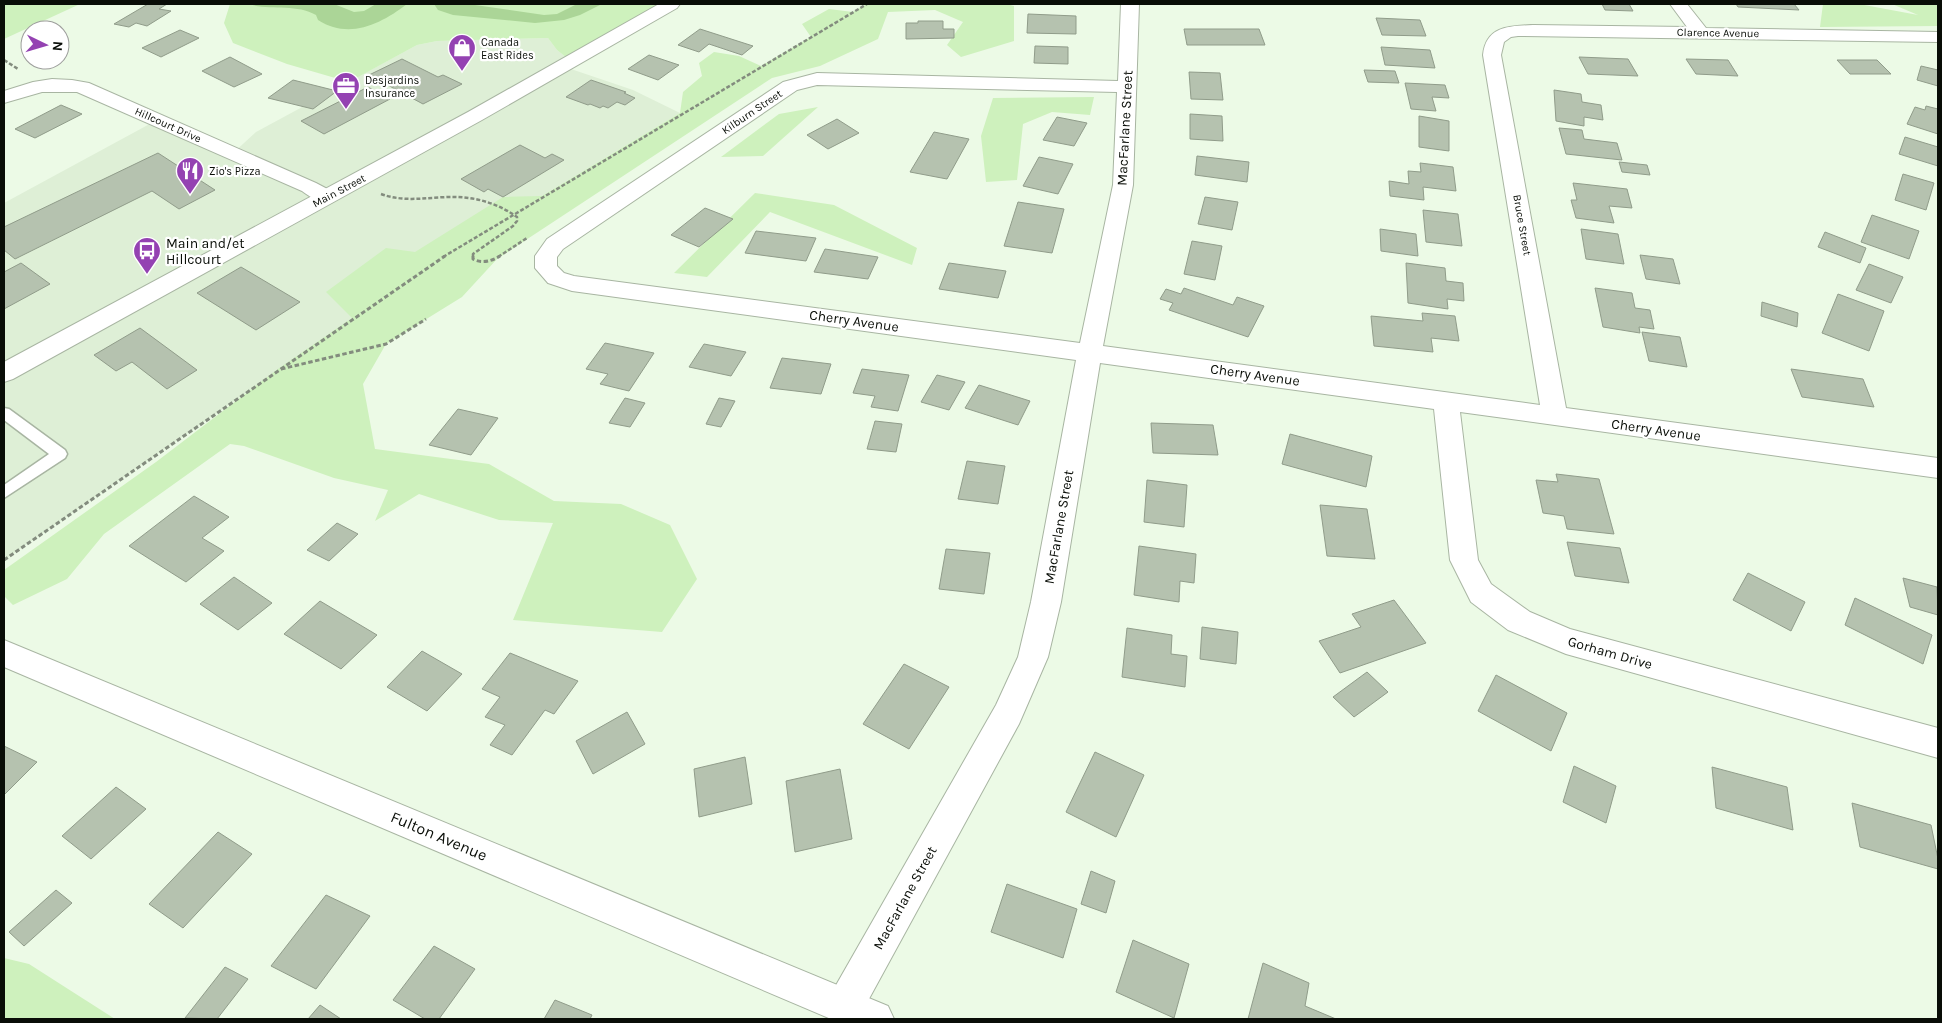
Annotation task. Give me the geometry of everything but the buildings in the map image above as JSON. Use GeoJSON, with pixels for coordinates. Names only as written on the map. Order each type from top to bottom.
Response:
{"type":"FeatureCollection","features":[{"type":"Feature","properties":{"kind":"street","name":"Main Street"},"geometry":{"type":"LineString","coordinates":[[4,373],[556,71],[671,4]]}},
{"type":"Feature","properties":{"kind":"street","name":"MacFarlane Street"},"geometry":{"type":"LineString","coordinates":[[844,1007],[1008,714],[1033,658],[1046,602],[1090,352],[1123,185],[1130,4]]}},
{"type":"Feature","properties":{"kind":"street"},"geometry":{"type":"LineString","coordinates":[[1678,4],[1701,33]]}},
{"type":"Feature","properties":{"kind":"street","name":"Clarence Avenue"},"geometry":{"type":"LineString","coordinates":[[1498,36],[1513,31],[1533,30],[1938,37]]}},
{"type":"Feature","properties":{"kind":"street","name":"Bruce Street"},"geometry":{"type":"LineString","coordinates":[[1498,36],[1492,44],[1492,55],[1555,416]]}},
{"type":"Feature","properties":{"kind":"street","name":"Kilburn Street"},"geometry":{"type":"LineString","coordinates":[[555,244],[790,86],[817,79],[1128,87]]}},
{"type":"Feature","properties":{"kind":"street","name":"Hillcourt Drive"},"geometry":{"type":"LineString","coordinates":[[4,98],[16,92],[45,86],[68,84],[82,87],[309,187],[326,197]]}},
{"type":"Feature","properties":{"kind":"street","name":"Cherry Avenue"},"geometry":{"type":"LineString","coordinates":[[555,244],[546,256],[546,268],[556,278],[572,283],[1938,468]]}},
{"type":"Feature","properties":{"kind":"street","name":"Gorham Drive"},"geometry":{"type":"LineString","coordinates":[[1446,402],[1464,560],[1481,593],[1520,621],[1566,641],[1938,743]]}},
{"type":"Feature","properties":{"kind":"street","name":"Fulton Avenue"},"geometry":{"type":"LineString","coordinates":[[4,653],[875,1019]]}},
{"type":"Feature","properties":{"kind":"lane"},"geometry":{"type":"LineString","coordinates":[[4,413],[60,454],[4,492]]}},
{"type":"Feature","properties":{"kind":"path"},"geometry":{"type":"LineString","coordinates":[[4,560],[278,369],[459,246],[867,4]]}},
{"type":"Feature","properties":{"kind":"path"},"geometry":{"type":"LineString","coordinates":[[375,191],[387,197],[408,200],[455,197],[473,199],[486,202],[517,217],[517,221],[513,226],[475,251],[472,256],[474,261],[481,263],[489,262],[528,238],[538,237],[555,244]]}},
{"type":"Feature","properties":{"kind":"path"},"geometry":{"type":"LineString","coordinates":[[278,369],[386,344],[426,319]]}},
{"type":"Feature","properties":{"kind":"shaded area"},"geometry":{"type":"Polygon","coordinates":[[[4,4],[80,4],[45,20],[20,20],[20,32],[4,39],[4,4]]]}},
{"type":"Feature","properties":{"kind":"shaded area"},"geometry":{"type":"Polygon","coordinates":[[[230,4],[671,4],[572,62],[557,50],[548,38],[437,41],[417,45],[349,82],[287,64],[233,43],[224,23],[230,4]]]}},
{"type":"Feature","properties":{"kind":"shaded area"},"geometry":{"type":"Polygon","coordinates":[[[249,4],[334,4],[354,12],[364,11],[376,4],[407,4],[376,23],[353,29],[341,29],[318,20],[316,15],[308,11],[249,4]]]}},
{"type":"Feature","properties":{"kind":"shaded area"},"geometry":{"type":"Polygon","coordinates":[[[434,4],[468,4],[544,15],[557,14],[577,4],[602,4],[580,15],[564,20],[535,23],[453,15],[438,10],[434,4]]]}},
{"type":"Feature","properties":{"kind":"shaded area"},"geometry":{"type":"Polygon","coordinates":[[[867,4],[1007,4],[1014,6],[1014,41],[961,57],[947,45],[963,22],[935,10],[888,12],[878,39],[820,66],[772,78],[497,259],[462,297],[386,344],[363,384],[375,449],[489,464],[554,501],[621,504],[670,525],[697,579],[662,632],[513,620],[553,523],[499,520],[419,494],[375,521],[388,490],[334,478],[244,446],[230,444],[104,534],[67,579],[13,605],[4,596],[4,570],[156,462],[278,369],[352,318],[326,292],[386,248],[415,252],[503,197],[542,196],[680,113],[683,92],[702,76],[699,63],[714,52],[739,56],[761,66],[811,37],[802,24],[829,9],[853,12],[867,4]]]}},
{"type":"Feature","properties":{"kind":"shaded area"},"geometry":{"type":"Polygon","coordinates":[[[1823,4],[1859,4],[1918,15],[1892,4],[1938,4],[1938,26],[1820,27],[1823,4]]]}},
{"type":"Feature","properties":{"kind":"shaded area"},"geometry":{"type":"Polygon","coordinates":[[[548,38],[557,50],[572,62],[565,67],[633,90],[680,113],[459,246],[4,560],[4,203],[157,120],[232,154],[256,132],[417,45],[437,41],[548,38]]]}},
{"type":"Feature","properties":{"kind":"shaded area"},"geometry":{"type":"Polygon","coordinates":[[[1094,97],[1090,115],[1052,112],[1023,124],[1017,180],[986,182],[981,136],[993,98],[1094,97]]]}},
{"type":"Feature","properties":{"kind":"shaded area"},"geometry":{"type":"Polygon","coordinates":[[[818,107],[763,156],[721,157],[779,114],[818,107]]]}},
{"type":"Feature","properties":{"kind":"shaded area"},"geometry":{"type":"Polygon","coordinates":[[[755,193],[834,205],[917,248],[912,265],[770,212],[707,277],[674,273],[755,193]]]}},
{"type":"Feature","properties":{"kind":"shaded area"},"geometry":{"type":"Polygon","coordinates":[[[4,958],[29,964],[115,1019],[4,1019],[4,958]]]}},
{"type":"Feature","properties":{"kind":"place","name":"Canada East Rides"},"geometry":{"type":"Point","coordinates":[462,72]}},
{"type":"Feature","properties":{"kind":"place","name":"Desjardins Insurance"},"geometry":{"type":"Point","coordinates":[346,110]}},
{"type":"Feature","properties":{"kind":"place","name":"Zio's Pizza"},"geometry":{"type":"Point","coordinates":[190,195]}},
{"type":"Feature","properties":{"kind":"place","name":"Main and/et Hillcourt"},"geometry":{"type":"Point","coordinates":[147,275]}}]}
